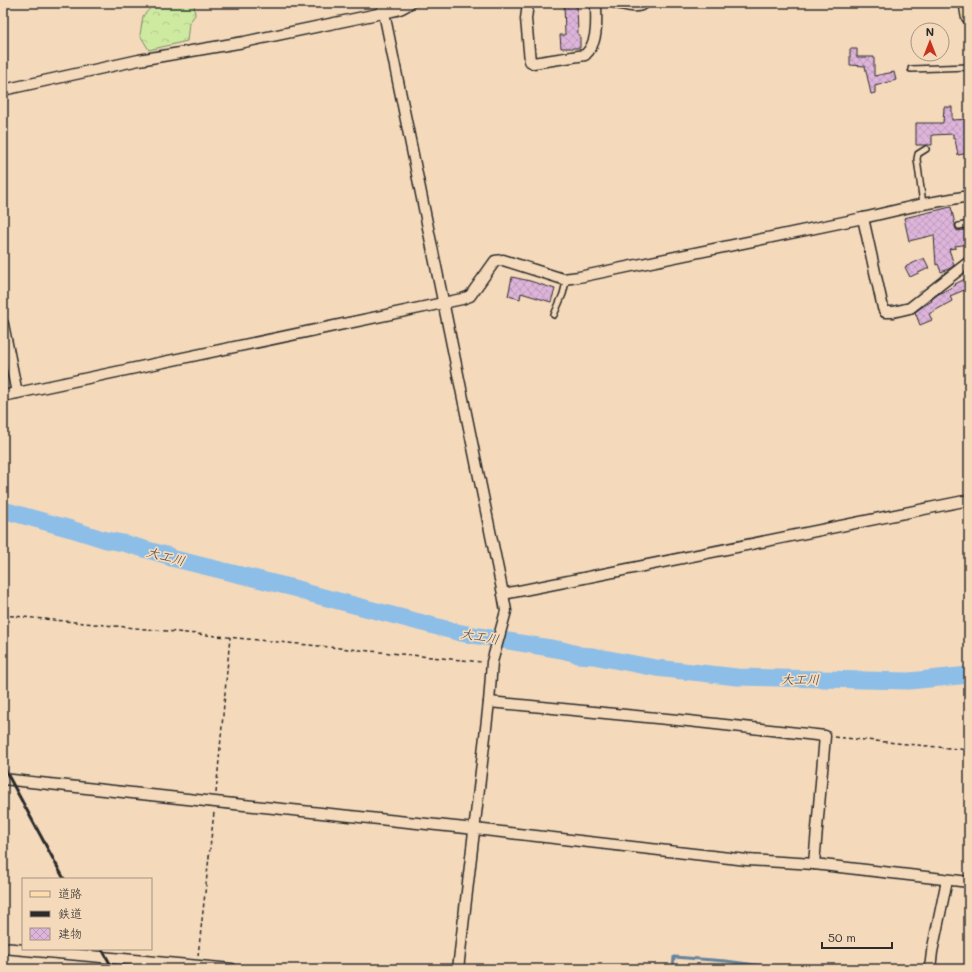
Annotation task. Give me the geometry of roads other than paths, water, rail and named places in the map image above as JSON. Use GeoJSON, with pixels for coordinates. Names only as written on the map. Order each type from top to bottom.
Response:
{"type":"FeatureCollection","features":[{"type":"Feature","properties":{"kind":"main road"},"geometry":{"type":"LineString","coordinates":[[967,3],[969,16]]}},
{"type":"Feature","properties":{"kind":"street"},"geometry":{"type":"LineString","coordinates":[[3,90],[139,60],[244,42],[383,8],[399,10],[406,7],[410,3]]}},
{"type":"Feature","properties":{"kind":"street"},"geometry":{"type":"LineString","coordinates":[[528,3],[526,19],[530,61],[533,63],[585,55],[590,50],[596,31],[596,3]]}},
{"type":"Feature","properties":{"kind":"street"},"geometry":{"type":"LineString","coordinates":[[616,3],[634,7],[645,3]]}},
{"type":"Feature","properties":{"kind":"street"},"geometry":{"type":"LineString","coordinates":[[383,8],[506,611],[492,662],[475,829],[458,969]]}},
{"type":"Feature","properties":{"kind":"street"},"geometry":{"type":"LineString","coordinates":[[3,396],[462,299],[470,296],[495,261],[503,260],[563,279],[579,277],[863,218],[923,204],[969,196]]}},
{"type":"Feature","properties":{"kind":"street"},"geometry":{"type":"LineString","coordinates":[[863,218],[885,312],[893,312],[910,308],[969,262]]}},
{"type":"Feature","properties":{"kind":"street"},"geometry":{"type":"LineString","coordinates":[[3,324],[17,393]]}},
{"type":"Feature","properties":{"kind":"street"},"geometry":{"type":"LineString","coordinates":[[503,594],[969,500]]}},
{"type":"Feature","properties":{"kind":"street"},"geometry":{"type":"LineString","coordinates":[[489,702],[825,736],[814,864]]}},
{"type":"Feature","properties":{"kind":"street"},"geometry":{"type":"LineString","coordinates":[[3,779],[475,829],[747,860],[814,864],[969,882]]}},
{"type":"Feature","properties":{"kind":"street"},"geometry":{"type":"LineString","coordinates":[[930,969],[932,952],[947,880]]}},
{"type":"Feature","properties":{"kind":"street"},"geometry":{"type":"LineString","coordinates":[[3,948],[22,950]]}},
{"type":"Feature","properties":{"kind":"street"},"geometry":{"type":"LineString","coordinates":[[24,950],[232,969]]}},
{"type":"Feature","properties":{"kind":"lane"},"geometry":{"type":"LineString","coordinates":[[911,69],[969,67]]}},
{"type":"Feature","properties":{"kind":"lane"},"geometry":{"type":"LineString","coordinates":[[923,204],[917,159],[918,154],[926,149]]}},
{"type":"Feature","properties":{"kind":"lane"},"geometry":{"type":"LineString","coordinates":[[959,226],[969,224]]}},
{"type":"Feature","properties":{"kind":"lane"},"geometry":{"type":"LineString","coordinates":[[554,315],[563,294],[566,278]]}},
{"type":"Feature","properties":{"kind":"waterway","name":"大工川"},"geometry":{"type":"LineString","coordinates":[[3,510],[106,540],[123,543],[169,556],[171,558],[302,590],[304,592],[461,633],[562,650],[578,655],[593,656],[656,668],[737,677],[909,681],[969,675]]}},
{"type":"Feature","properties":{"kind":"waterway"},"geometry":{"type":"LineString","coordinates":[[673,969],[674,957],[800,969]]}},
{"type":"Feature","properties":{"kind":"railway"},"geometry":{"type":"LineString","coordinates":[[3,766],[63,878]]}},
{"type":"Feature","properties":{"kind":"railway"},"geometry":{"type":"LineString","coordinates":[[103,950],[113,969]]}}]}
